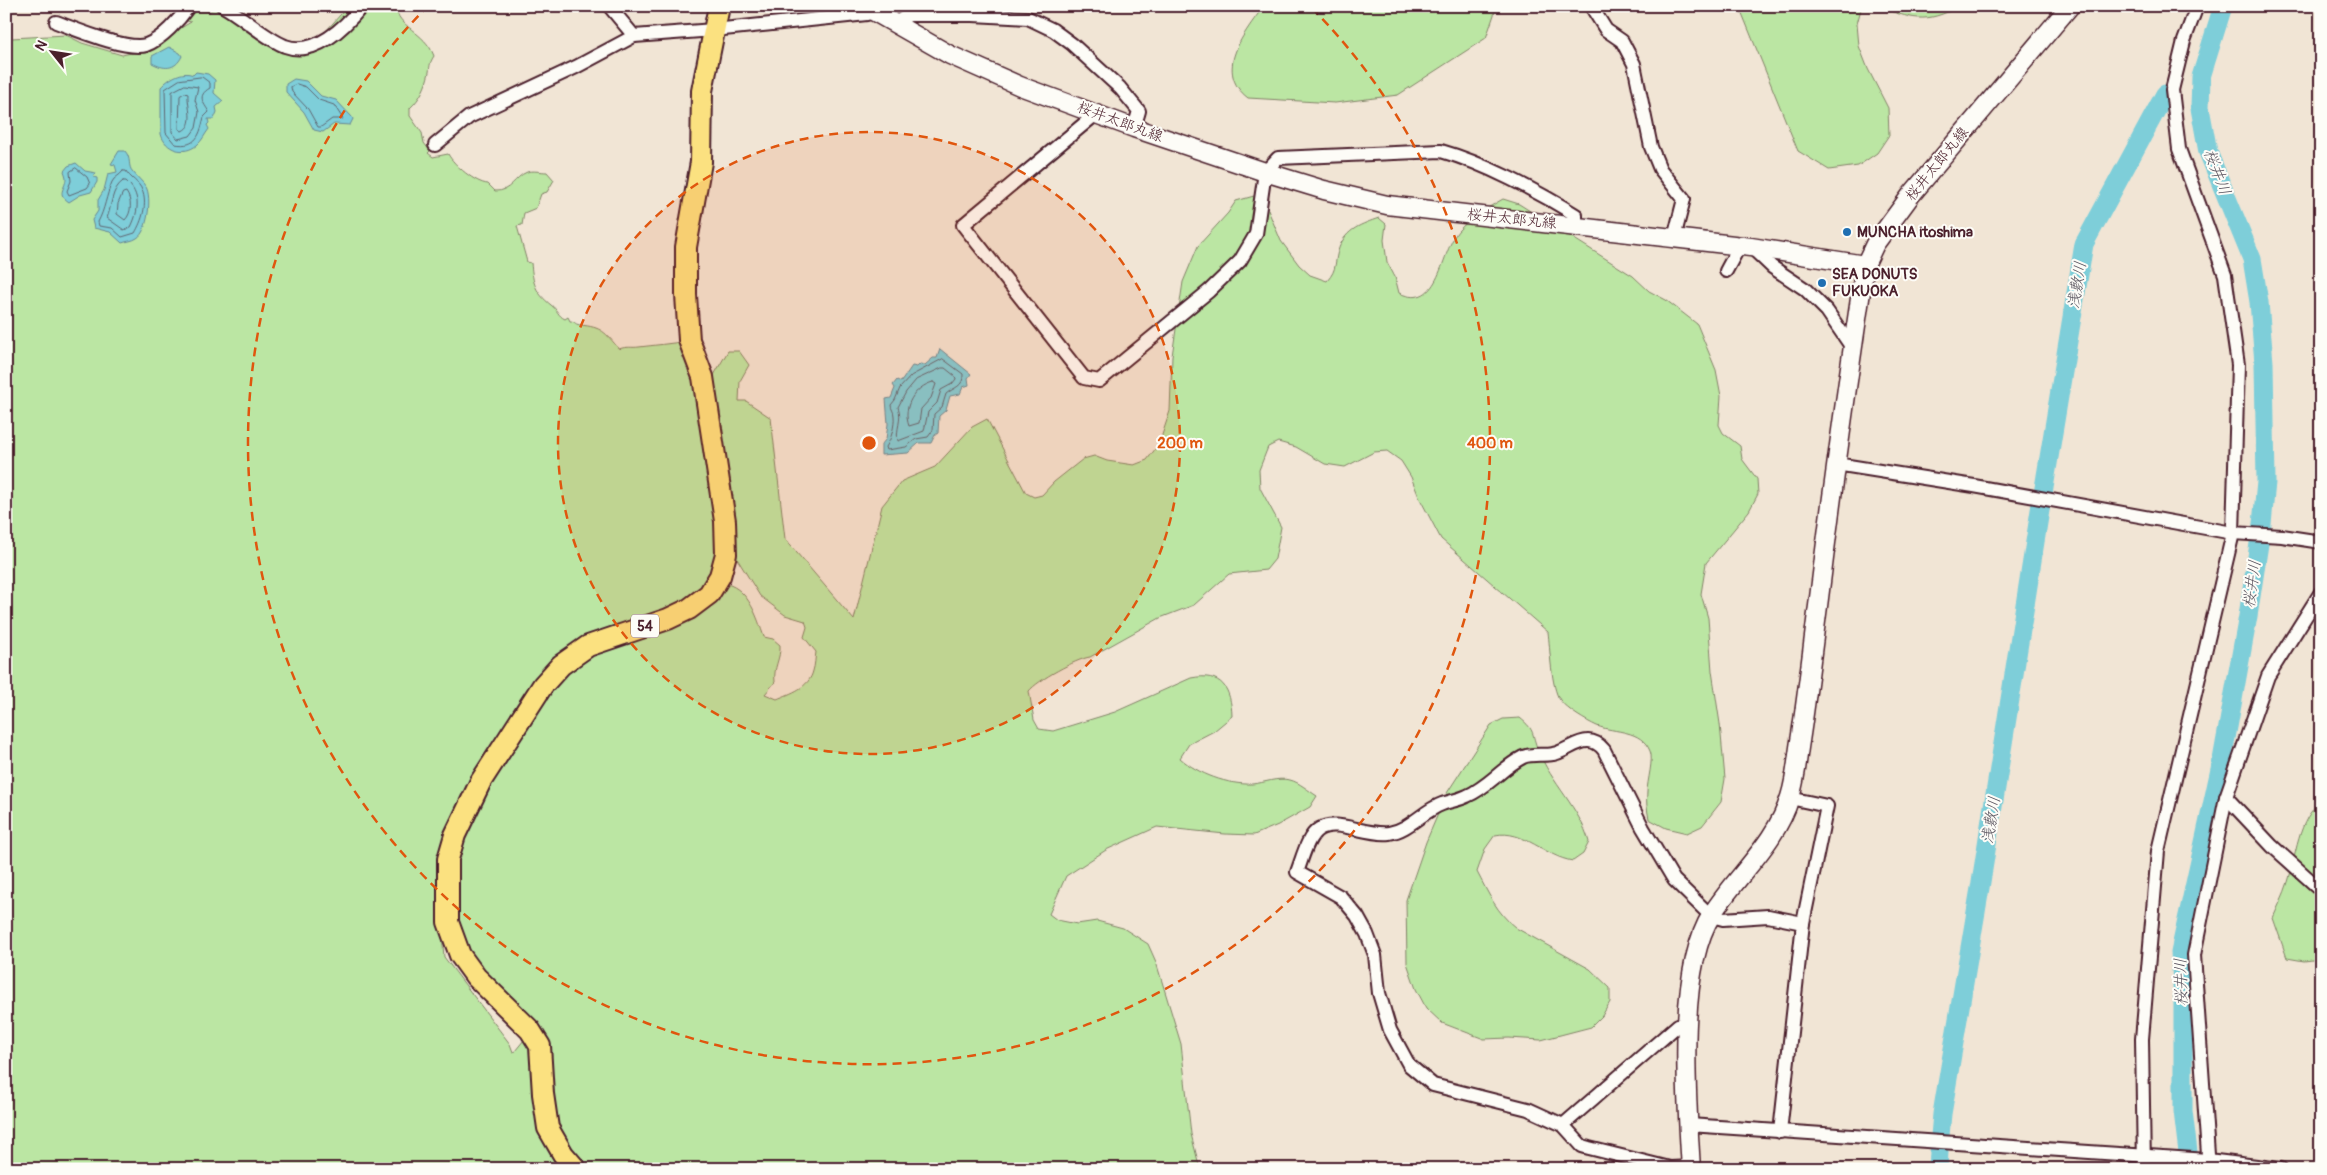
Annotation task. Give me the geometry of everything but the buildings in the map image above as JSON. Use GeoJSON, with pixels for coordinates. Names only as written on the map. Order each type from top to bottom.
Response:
{"type":"FeatureCollection","features":[{"type":"Feature","properties":{"kind":"main road","name":"54"},"geometry":{"type":"LineString","coordinates":[[576,1169],[563,1154],[548,1128],[543,1094],[540,1046],[530,1030],[476,977],[460,955],[448,922],[448,859],[457,828],[481,781],[543,684],[561,665],[588,646],[689,609],[709,594],[720,576],[726,554],[725,521],[703,377],[689,340],[686,295],[686,247],[701,162],[702,91],[719,6]]}},
{"type":"Feature","properties":{"kind":"main road","name":"桜井太郎丸線"},"geometry":{"type":"LineString","coordinates":[[868,8],[928,43],[980,69],[1096,114],[1264,172],[1387,205],[1745,246],[1865,265],[1875,244],[1911,196],[2070,6]]}},
{"type":"Feature","properties":{"kind":"main road"},"geometry":{"type":"LineString","coordinates":[[1691,1168],[1688,1023],[1689,986],[1696,948],[1711,916],[1759,854],[1776,827],[1790,798],[1804,717],[1836,464],[1865,265]]}},
{"type":"Feature","properties":{"kind":"street"},"geometry":{"type":"LineString","coordinates":[[56,22],[130,46],[144,46],[157,39],[189,6]]}},
{"type":"Feature","properties":{"kind":"street"},"geometry":{"type":"LineString","coordinates":[[223,6],[283,45],[295,48],[308,47],[320,43],[348,23],[362,6]]}},
{"type":"Feature","properties":{"kind":"street"},"geometry":{"type":"LineString","coordinates":[[610,6],[634,36]]}},
{"type":"Feature","properties":{"kind":"street"},"geometry":{"type":"LineString","coordinates":[[1591,6],[1606,30],[1622,41],[1634,64],[1651,147],[1660,169],[1684,199],[1674,238]]}},
{"type":"Feature","properties":{"kind":"street"},"geometry":{"type":"LineString","coordinates":[[2144,1163],[2142,1039],[2158,851],[2238,533],[2238,365],[2225,275],[2179,149],[2172,90],[2184,41],[2197,6]]}},
{"type":"Feature","properties":{"kind":"street"},"geometry":{"type":"LineString","coordinates":[[435,144],[469,117],[576,67],[634,36],[714,30],[867,14],[868,8]]}},
{"type":"Feature","properties":{"kind":"street"},"geometry":{"type":"LineString","coordinates":[[894,23],[909,15],[974,15],[1028,18],[1053,30],[1072,44],[1120,88],[1139,111],[1134,128]]}},
{"type":"Feature","properties":{"kind":"street"},"geometry":{"type":"LineString","coordinates":[[1096,114],[963,225],[1084,378],[1099,381],[1209,291],[1240,261],[1256,234],[1264,172],[1278,158],[1441,151],[1462,157],[1547,197],[1576,215],[1576,226]]}},
{"type":"Feature","properties":{"kind":"street"},"geometry":{"type":"LineString","coordinates":[[1726,271],[1745,246],[1810,294],[1827,311],[1853,348]]}},
{"type":"Feature","properties":{"kind":"street"},"geometry":{"type":"LineString","coordinates":[[1836,464],[1974,486],[2238,533],[2282,536],[2321,542]]}},
{"type":"Feature","properties":{"kind":"street"},"geometry":{"type":"LineString","coordinates":[[2208,1165],[2194,955],[2226,797],[2268,676],[2321,592]]}},
{"type":"Feature","properties":{"kind":"street"},"geometry":{"type":"LineString","coordinates":[[1691,1168],[1670,1168],[1582,1146],[1563,1125],[1528,1109],[1433,1085],[1409,1065],[1390,1030],[1379,993],[1375,955],[1367,934],[1357,916],[1341,897],[1297,872],[1313,834],[1332,824],[1372,833],[1390,833],[1405,827],[1441,804],[1475,792],[1508,766],[1525,756],[1553,755],[1584,741],[1591,740],[1600,745],[1604,750],[1643,828],[1674,880],[1711,916],[1723,919],[1768,916],[1803,923]]}},
{"type":"Feature","properties":{"kind":"street"},"geometry":{"type":"LineString","coordinates":[[2226,797],[2272,846],[2321,890]]}},
{"type":"Feature","properties":{"kind":"street"},"geometry":{"type":"LineString","coordinates":[[1780,1132],[1803,923],[1827,806],[1790,798]]}},
{"type":"Feature","properties":{"kind":"street"},"geometry":{"type":"LineString","coordinates":[[1563,1125],[1678,1025],[1688,1023]]}},
{"type":"Feature","properties":{"kind":"street"},"geometry":{"type":"LineString","coordinates":[[1689,1125],[2144,1163],[2281,1169]]}},
{"type":"Feature","properties":{"kind":"green space"},"geometry":{"type":"Polygon","coordinates":[[[199,6],[207,6],[206,8],[209,9],[209,12],[217,6],[279,45],[297,55],[304,56],[348,6],[396,6],[397,13],[401,19],[424,41],[434,56],[422,92],[410,108],[410,116],[422,133],[424,143],[430,151],[428,153],[433,157],[448,154],[465,173],[488,184],[495,191],[509,187],[529,171],[547,172],[554,180],[547,192],[541,194],[536,208],[524,213],[522,225],[517,226],[527,262],[531,263],[534,282],[541,296],[563,318],[568,317],[570,321],[578,325],[593,327],[602,331],[619,349],[686,341],[698,388],[721,539],[718,560],[705,592],[671,610],[595,636],[547,666],[507,728],[457,822],[446,862],[446,896],[442,934],[444,957],[510,1044],[513,1052],[524,1040],[540,1031],[528,1012],[478,967],[457,937],[449,868],[455,837],[461,821],[508,732],[548,669],[562,659],[583,654],[603,646],[622,643],[656,629],[669,613],[682,608],[703,607],[714,601],[727,584],[735,587],[747,598],[764,637],[773,639],[780,645],[775,682],[765,694],[777,699],[793,692],[808,682],[813,671],[816,652],[804,637],[807,627],[805,621],[785,615],[760,596],[736,557],[719,513],[703,394],[728,351],[739,351],[749,365],[740,381],[739,401],[746,401],[771,418],[785,539],[854,620],[882,506],[902,481],[935,467],[972,427],[987,419],[1026,493],[1034,497],[1042,495],[1054,482],[1083,459],[1094,456],[1107,461],[1134,465],[1147,460],[1159,444],[1170,411],[1172,356],[1183,282],[1198,246],[1228,213],[1236,201],[1254,196],[1265,203],[1281,241],[1299,265],[1310,275],[1327,281],[1333,273],[1339,248],[1346,236],[1355,228],[1379,218],[1386,224],[1384,240],[1387,262],[1395,277],[1399,293],[1413,297],[1423,294],[1431,287],[1459,230],[1480,213],[1503,199],[1519,204],[1633,276],[1649,291],[1666,300],[1697,324],[1716,370],[1721,396],[1719,425],[1723,433],[1740,446],[1742,459],[1757,479],[1758,494],[1749,511],[1706,563],[1701,594],[1708,618],[1712,671],[1720,724],[1725,779],[1721,802],[1702,826],[1687,833],[1666,828],[1649,819],[1647,788],[1651,755],[1646,744],[1634,735],[1597,726],[1577,715],[1563,704],[1557,694],[1551,667],[1548,632],[1441,539],[1419,497],[1411,477],[1401,461],[1387,451],[1374,452],[1345,467],[1325,464],[1296,447],[1278,442],[1268,447],[1259,470],[1260,488],[1281,527],[1275,559],[1266,570],[1229,574],[1194,605],[1160,618],[1090,657],[1067,666],[1040,681],[1029,691],[1034,720],[1039,729],[1053,731],[1115,712],[1191,678],[1210,677],[1223,684],[1227,690],[1230,697],[1232,716],[1214,731],[1189,744],[1180,758],[1204,774],[1233,783],[1252,784],[1285,779],[1293,781],[1317,796],[1310,807],[1278,825],[1254,835],[1157,827],[1106,850],[1066,876],[1049,914],[1057,920],[1077,924],[1097,921],[1123,928],[1148,944],[1156,962],[1181,1044],[1191,1134],[1200,1169],[6,1169],[6,33],[12,38],[66,35],[82,43],[122,55],[136,52],[147,53],[162,43],[165,36],[172,34],[175,28],[181,28],[191,22],[187,21],[191,11],[199,6]]]}},
{"type":"Feature","properties":{"kind":"green space"},"geometry":{"type":"Polygon","coordinates":[[[1264,6],[1497,6],[1486,38],[1398,95],[1335,103],[1248,98],[1238,87],[1233,76],[1232,64],[1235,52],[1248,28],[1264,6]]]}},
{"type":"Feature","properties":{"kind":"green space"},"geometry":{"type":"Polygon","coordinates":[[[1739,6],[1876,6],[1861,9],[1857,24],[1859,46],[1868,69],[1888,108],[1889,135],[1877,153],[1858,166],[1829,170],[1798,151],[1739,6]]]}},
{"type":"Feature","properties":{"kind":"green space"},"geometry":{"type":"Polygon","coordinates":[[[1876,6],[1960,6],[1937,16],[1918,18],[1909,17],[1876,6]]]}},
{"type":"Feature","properties":{"kind":"green space"},"geometry":{"type":"Polygon","coordinates":[[[1520,718],[1531,729],[1538,750],[1550,774],[1579,818],[1589,842],[1583,854],[1573,861],[1515,836],[1506,834],[1495,835],[1485,849],[1477,872],[1494,902],[1509,922],[1516,928],[1590,969],[1610,988],[1610,1002],[1602,1016],[1591,1027],[1541,1040],[1484,1039],[1442,1023],[1426,1008],[1416,989],[1407,963],[1406,900],[1426,842],[1447,793],[1491,725],[1503,719],[1520,718]]]}},
{"type":"Feature","properties":{"kind":"green space"},"geometry":{"type":"Polygon","coordinates":[[[2321,802],[2321,959],[2304,961],[2287,958],[2273,918],[2288,882],[2299,839],[2307,818],[2321,802]]]}},
{"type":"Feature","properties":{"kind":"water"},"geometry":{"type":"Polygon","coordinates":[[[169,47],[182,56],[176,64],[160,67],[152,63],[152,56],[169,47]]]}},
{"type":"Feature","properties":{"kind":"water"},"geometry":{"type":"Polygon","coordinates":[[[196,72],[208,74],[215,80],[214,93],[223,101],[216,107],[217,112],[214,119],[208,119],[209,123],[207,125],[209,129],[199,143],[186,150],[176,150],[166,144],[161,134],[161,87],[176,76],[181,74],[193,75],[196,72]]]}},
{"type":"Feature","properties":{"kind":"water"},"geometry":{"type":"Polygon","coordinates":[[[294,79],[306,81],[321,96],[336,100],[352,117],[350,125],[334,124],[323,132],[314,130],[304,112],[286,92],[286,84],[294,79]]]}},
{"type":"Feature","properties":{"kind":"water"},"geometry":{"type":"Polygon","coordinates":[[[119,151],[125,151],[127,154],[131,170],[146,187],[149,198],[148,214],[141,234],[135,239],[122,243],[110,232],[94,228],[92,220],[98,211],[98,200],[104,190],[108,174],[117,172],[115,165],[111,164],[119,151]]]}},
{"type":"Feature","properties":{"kind":"water"},"geometry":{"type":"Polygon","coordinates":[[[76,163],[85,171],[96,173],[93,177],[97,178],[97,182],[91,192],[80,195],[69,202],[62,194],[66,179],[64,171],[68,166],[76,163]]]}},
{"type":"Feature","properties":{"kind":"water"},"geometry":{"type":"Polygon","coordinates":[[[940,349],[971,374],[968,378],[969,385],[963,387],[960,394],[950,396],[946,410],[939,416],[938,433],[931,443],[919,443],[908,453],[881,455],[881,445],[886,439],[888,424],[886,399],[891,398],[895,388],[893,385],[897,380],[901,382],[912,366],[925,365],[933,358],[937,358],[940,349]]]}},
{"type":"Feature","properties":{"kind":"waterway","name":"桜井川"},"geometry":{"type":"LineString","coordinates":[[2190,1169],[2183,1111],[2183,1001],[2180,952],[2222,760],[2248,616],[2262,524],[2266,482],[2264,363],[2259,302],[2252,259],[2208,152],[2200,108],[2201,77],[2223,6]]}},
{"type":"Feature","properties":{"kind":"waterway","name":"浅敷川"},"geometry":{"type":"LineString","coordinates":[[2043,494],[2084,244],[2165,94]]}},
{"type":"Feature","properties":{"kind":"waterway","name":"浅敷川"},"geometry":{"type":"LineString","coordinates":[[1940,1136],[2041,504]]}},
{"type":"Feature","properties":{"kind":"waterway","name":"浅敷川"},"geometry":{"type":"LineString","coordinates":[[1938,1169],[1939,1152]]}},
{"type":"Feature","properties":{"kind":"place","name":"MUNCHA itoshima"},"geometry":{"type":"Point","coordinates":[1847,232]}},
{"type":"Feature","properties":{"kind":"place","name":"SEA DONUTS FUKUOKA"},"geometry":{"type":"Point","coordinates":[1822,283]}}]}
